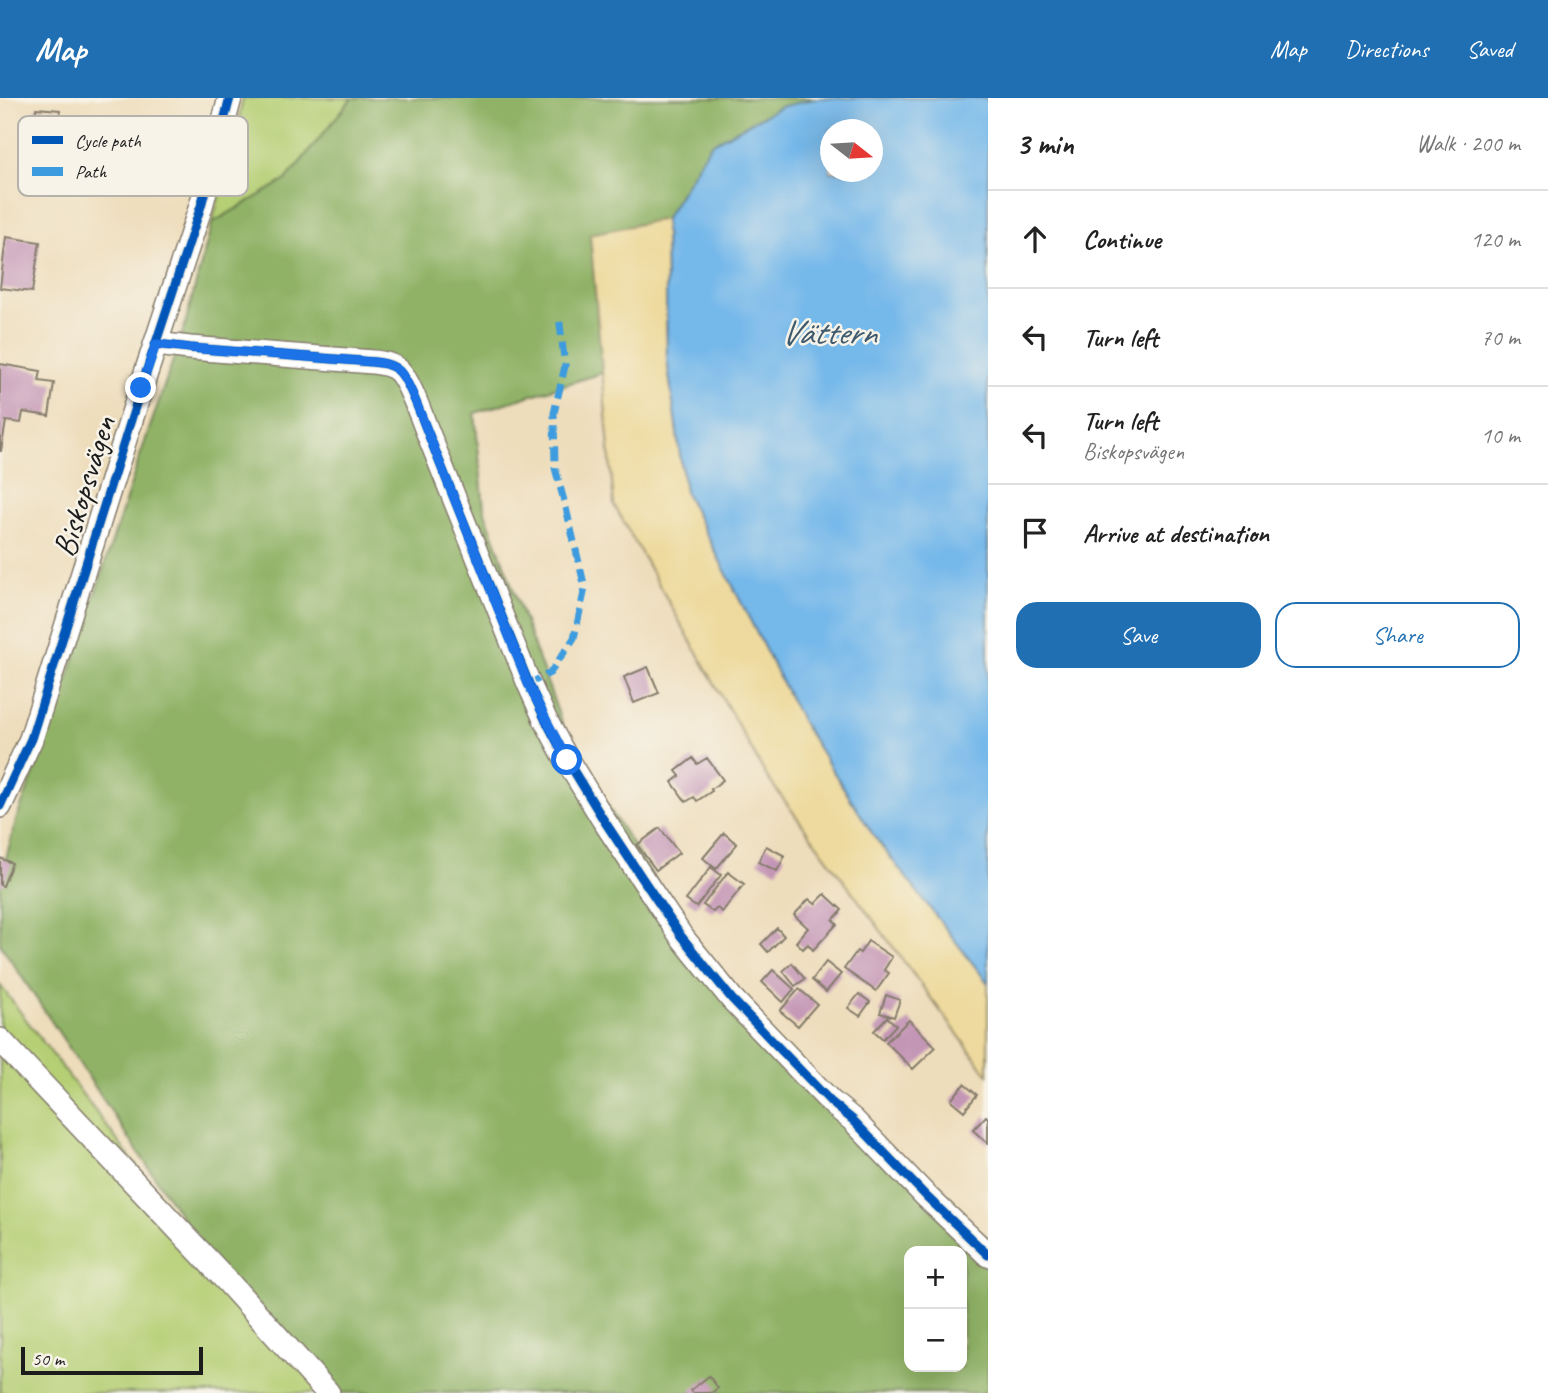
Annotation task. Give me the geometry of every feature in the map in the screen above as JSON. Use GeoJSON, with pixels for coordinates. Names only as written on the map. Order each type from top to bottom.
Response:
{"type":"FeatureCollection","features":[{"type":"Feature","properties":{"kind":"street","name":"Biskopsvägen"},"geometry":{"type":"LineString","coordinates":[[225,116],[230,98]]}},
{"type":"Feature","properties":{"kind":"street","name":"Biskopsvägen"},"geometry":{"type":"LineString","coordinates":[[0,806],[31,738],[204,196]]}},
{"type":"Feature","properties":{"kind":"street"},"geometry":{"type":"LineString","coordinates":[[156,344],[386,363],[400,372],[426,428],[528,684],[567,760],[603,819],[681,936],[732,999],[824,1095],[853,1120],[927,1197],[988,1255]]}},
{"type":"Feature","properties":{"kind":"street"},"geometry":{"type":"LineString","coordinates":[[0,1040],[228,1282],[328,1393]]}},
{"type":"Feature","properties":{"kind":"green space"},"geometry":{"type":"Polygon","coordinates":[[[243,98],[352,98],[286,180],[212,223],[219,196],[248,196],[248,116],[239,116],[243,98]]]}},
{"type":"Feature","properties":{"kind":"green space"},"geometry":{"type":"Polygon","coordinates":[[[352,98],[818,98],[780,107],[711,144],[665,219],[590,234],[602,373],[475,413],[484,509],[572,751],[737,1007],[923,1195],[988,1238],[988,1393],[325,1393],[227,1286],[0,944],[0,881],[16,820],[53,723],[184,328],[212,223],[286,180],[352,98]]]}},
{"type":"Feature","properties":{"kind":"green space"},"geometry":{"type":"Polygon","coordinates":[[[0,985],[227,1286],[325,1393],[0,1393],[0,985]]]}},
{"type":"Feature","properties":{"kind":"sand"},"geometry":{"type":"Polygon","coordinates":[[[665,219],[667,359],[685,492],[802,722],[874,836],[988,983],[988,1075],[767,777],[614,505],[590,234],[665,219]]]}},
{"type":"Feature","properties":{"kind":"water","name":"Vättern"},"geometry":{"type":"Polygon","coordinates":[[[818,98],[988,98],[988,983],[874,836],[802,722],[685,492],[667,359],[665,219],[711,144],[780,107],[818,98]]]}},
{"type":"Feature","properties":{"kind":"building"},"geometry":{"type":"Polygon","coordinates":[[[36,108],[60,110],[60,116],[35,116],[36,108]]]}},
{"type":"Feature","properties":{"kind":"building"},"geometry":{"type":"Polygon","coordinates":[[[6,237],[40,242],[32,292],[0,288],[6,237]]]}},
{"type":"Feature","properties":{"kind":"building"},"geometry":{"type":"Polygon","coordinates":[[[0,364],[41,371],[39,381],[54,383],[49,416],[23,412],[21,423],[6,421],[1,451],[0,451],[0,364]]]}},
{"type":"Feature","properties":{"kind":"building"},"geometry":{"type":"Polygon","coordinates":[[[648,667],[659,693],[634,703],[624,677],[648,667]]]}},
{"type":"Feature","properties":{"kind":"building"},"geometry":{"type":"Polygon","coordinates":[[[693,758],[697,764],[707,758],[723,780],[697,801],[694,797],[686,802],[672,782],[680,776],[676,771],[693,758]]]}},
{"type":"Feature","properties":{"kind":"building"},"geometry":{"type":"Polygon","coordinates":[[[660,828],[679,853],[656,870],[637,845],[660,828]]]}},
{"type":"Feature","properties":{"kind":"building"},"geometry":{"type":"Polygon","coordinates":[[[724,833],[737,844],[716,869],[703,858],[724,833]]]}},
{"type":"Feature","properties":{"kind":"building"},"geometry":{"type":"Polygon","coordinates":[[[766,846],[785,856],[777,871],[758,862],[766,846]]]}},
{"type":"Feature","properties":{"kind":"building"},"geometry":{"type":"Polygon","coordinates":[[[0,858],[12,863],[3,886],[0,885],[0,858]]]}},
{"type":"Feature","properties":{"kind":"building"},"geometry":{"type":"Polygon","coordinates":[[[711,867],[721,875],[696,907],[686,900],[711,867]]]}},
{"type":"Feature","properties":{"kind":"building"},"geometry":{"type":"Polygon","coordinates":[[[728,872],[744,884],[722,912],[717,908],[713,912],[703,905],[728,872]]]}},
{"type":"Feature","properties":{"kind":"building"},"geometry":{"type":"Polygon","coordinates":[[[825,894],[842,910],[833,920],[837,924],[813,950],[808,944],[803,949],[796,942],[808,928],[794,915],[809,899],[815,904],[825,894]]]}},
{"type":"Feature","properties":{"kind":"building"},"geometry":{"type":"Polygon","coordinates":[[[777,928],[784,936],[768,952],[761,944],[777,928]]]}},
{"type":"Feature","properties":{"kind":"building"},"geometry":{"type":"Polygon","coordinates":[[[868,941],[892,957],[884,970],[889,973],[876,991],[844,969],[868,941]]]}},
{"type":"Feature","properties":{"kind":"building"},"geometry":{"type":"Polygon","coordinates":[[[826,962],[841,974],[826,992],[812,980],[826,962]]]}},
{"type":"Feature","properties":{"kind":"building"},"geometry":{"type":"Polygon","coordinates":[[[792,963],[805,979],[795,986],[783,971],[792,963]]]}},
{"type":"Feature","properties":{"kind":"building"},"geometry":{"type":"Polygon","coordinates":[[[773,970],[794,989],[783,1002],[762,982],[773,970]]]}},
{"type":"Feature","properties":{"kind":"building"},"geometry":{"type":"Polygon","coordinates":[[[799,989],[817,1004],[798,1026],[780,1011],[799,989]]]}},
{"type":"Feature","properties":{"kind":"building"},"geometry":{"type":"Polygon","coordinates":[[[859,994],[870,1002],[860,1016],[848,1008],[859,994]]]}},
{"type":"Feature","properties":{"kind":"building"},"geometry":{"type":"Polygon","coordinates":[[[886,995],[900,1000],[894,1017],[880,1013],[886,995]]]}},
{"type":"Feature","properties":{"kind":"building"},"geometry":{"type":"Polygon","coordinates":[[[887,1017],[896,1025],[883,1039],[874,1031],[887,1017]]]}},
{"type":"Feature","properties":{"kind":"building"},"geometry":{"type":"Polygon","coordinates":[[[909,1020],[936,1047],[913,1069],[886,1042],[909,1020]]]}},
{"type":"Feature","properties":{"kind":"building"},"geometry":{"type":"Polygon","coordinates":[[[964,1084],[977,1095],[964,1111],[951,1100],[964,1084]]]}},
{"type":"Feature","properties":{"kind":"building"},"geometry":{"type":"Polygon","coordinates":[[[986,1116],[988,1118],[988,1144],[973,1130],[986,1116]]]}},
{"type":"Feature","properties":{"kind":"building"},"geometry":{"type":"Polygon","coordinates":[[[709,1376],[718,1388],[711,1393],[693,1393],[691,1390],[709,1376]]]}},
{"type":"Feature","properties":{"kind":"marked path"},"geometry":{"type":"LineString","coordinates":[[530,687],[529,684],[550,673],[574,638],[585,588],[555,468],[554,413],[565,366],[559,316]]}},
{"type":"Feature","properties":{"kind":"cycle path"},"geometry":{"type":"LineString","coordinates":[[225,116],[230,98]]}},
{"type":"Feature","properties":{"kind":"cycle path"},"geometry":{"type":"LineString","coordinates":[[0,806],[31,739],[204,196]]}},
{"type":"Feature","properties":{"kind":"cycle path"},"geometry":{"type":"LineString","coordinates":[[156,344],[383,363],[399,371],[414,398],[545,719],[603,819],[644,881],[681,936],[732,999],[831,1102],[853,1120],[927,1197],[988,1255]]}},
{"type":"Feature","properties":{"kind":"route"},"geometry":{"type":"LineString","coordinates":[[141,388],[156,344],[386,363],[400,372],[426,428],[528,684],[567,760]]}}]}
